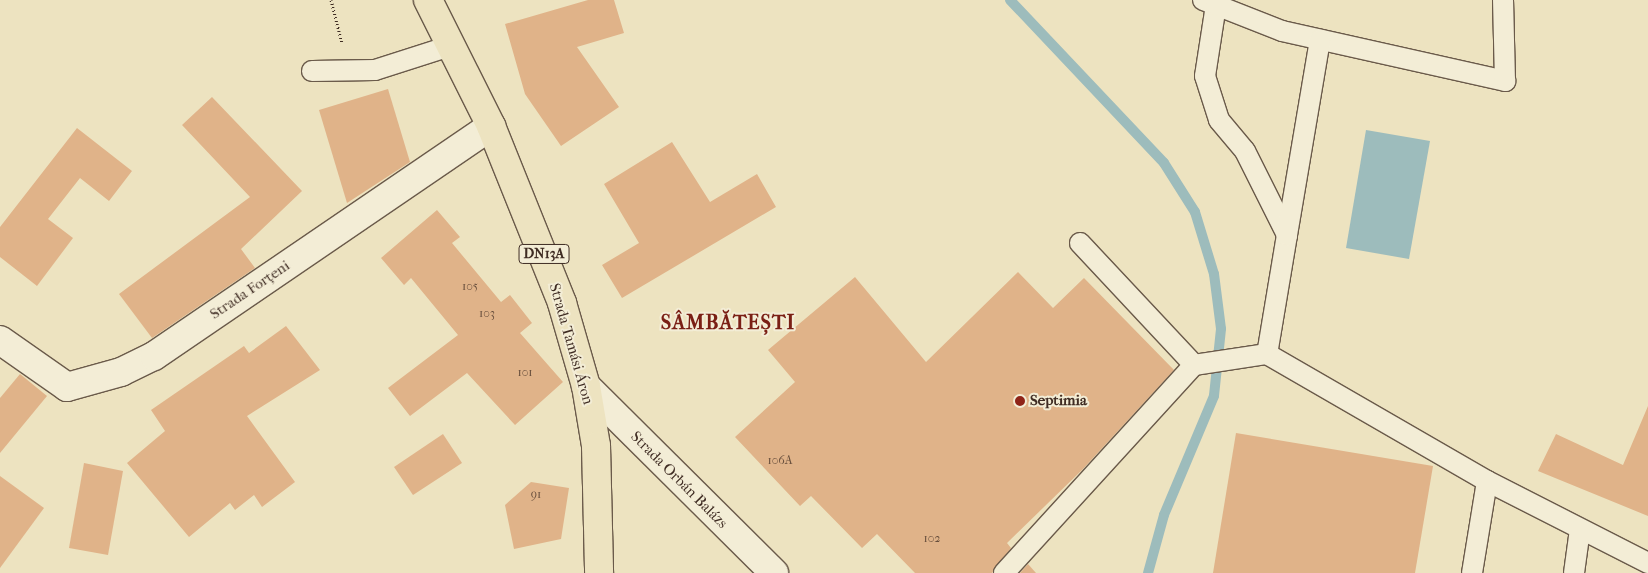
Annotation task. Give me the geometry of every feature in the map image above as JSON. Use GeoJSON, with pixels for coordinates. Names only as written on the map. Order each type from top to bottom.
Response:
{"type":"FeatureCollection","features":[{"type":"Feature","properties":{"kind":"main road","name":"DN13A"},"geometry":{"type":"LineString","coordinates":[[428,0],[453,45],[491,126]]}},
{"type":"Feature","properties":{"kind":"main road","name":"Strada Tamási Áron"},"geometry":{"type":"LineString","coordinates":[[491,126],[562,303],[586,386],[596,446],[599,573]]}},
{"type":"Feature","properties":{"kind":"street","name":"Strada Forțeni"},"geometry":{"type":"LineString","coordinates":[[0,340],[67,387],[121,372],[154,356],[491,126]]}},
{"type":"Feature","properties":{"kind":"street","name":"Strada Orbán Balázs"},"geometry":{"type":"LineString","coordinates":[[586,386],[774,573]]}},
{"type":"Feature","properties":{"kind":"lane"},"geometry":{"type":"LineString","coordinates":[[1287,235],[1245,151],[1219,120],[1205,76],[1209,2],[1282,31],[1505,81],[1503,0]]}},
{"type":"Feature","properties":{"kind":"lane"},"geometry":{"type":"LineString","coordinates":[[1267,354],[1320,40]]}},
{"type":"Feature","properties":{"kind":"lane"},"geometry":{"type":"LineString","coordinates":[[312,72],[375,70],[453,45]]}},
{"type":"Feature","properties":{"kind":"lane"},"geometry":{"type":"LineString","coordinates":[[1080,243],[1196,363]]}},
{"type":"Feature","properties":{"kind":"lane"},"geometry":{"type":"LineString","coordinates":[[1004,573],[1196,363],[1235,356],[1267,354],[1487,481],[1648,563]]}},
{"type":"Feature","properties":{"kind":"lane"},"geometry":{"type":"LineString","coordinates":[[1472,573],[1487,481]]}},
{"type":"Feature","properties":{"kind":"lane"},"geometry":{"type":"LineString","coordinates":[[1574,573],[1580,529]]}},
{"type":"Feature","properties":{"kind":"path"},"geometry":{"type":"LineString","coordinates":[[331,0],[348,71]]}},
{"type":"Feature","properties":{"kind":"water"},"geometry":{"type":"Polygon","coordinates":[[[1366,130],[1430,141],[1409,259],[1346,248],[1366,130]]]}},
{"type":"Feature","properties":{"kind":"building"},"geometry":{"type":"Polygon","coordinates":[[[588,0],[614,0],[624,33],[577,47],[619,107],[561,146],[525,94],[505,24],[588,0]]]}},
{"type":"Feature","properties":{"kind":"building"},"geometry":{"type":"Polygon","coordinates":[[[388,89],[410,162],[347,203],[319,110],[388,89]]]}},
{"type":"Feature","properties":{"kind":"building"},"geometry":{"type":"Polygon","coordinates":[[[212,97],[302,191],[241,249],[255,268],[152,338],[119,294],[250,197],[182,125],[212,97]]]}},
{"type":"Feature","properties":{"kind":"building"},"geometry":{"type":"Polygon","coordinates":[[[77,128],[132,171],[109,201],[80,178],[48,219],[73,238],[37,286],[0,257],[0,227],[77,128]]]}},
{"type":"Feature","properties":{"kind":"building"},"geometry":{"type":"Polygon","coordinates":[[[672,142],[710,202],[757,174],[776,207],[622,298],[602,265],[639,243],[604,184],[672,142]]]}},
{"type":"Feature","properties":{"kind":"building"},"geometry":{"type":"Polygon","coordinates":[[[437,210],[460,237],[452,243],[501,302],[510,295],[532,323],[520,333],[563,382],[515,425],[467,373],[410,416],[388,388],[458,335],[411,278],[404,285],[381,258],[437,210]]]}},
{"type":"Feature","properties":{"kind":"building","name":"Septimia"},"geometry":{"type":"Polygon","coordinates":[[[1018,272],[1053,308],[1084,278],[1174,370],[1082,470],[1007,543],[1011,548],[992,573],[915,573],[877,534],[862,548],[811,496],[800,506],[735,437],[795,382],[768,350],[855,277],[926,362],[1018,272]]]}},
{"type":"Feature","properties":{"kind":"building"},"geometry":{"type":"Polygon","coordinates":[[[286,326],[320,370],[247,416],[295,482],[262,507],[254,495],[235,510],[230,503],[189,537],[127,463],[165,431],[151,410],[244,346],[249,353],[286,326]]]}},
{"type":"Feature","properties":{"kind":"building"},"geometry":{"type":"Polygon","coordinates":[[[20,374],[47,396],[0,453],[0,398],[20,374]]]}},
{"type":"Feature","properties":{"kind":"building"},"geometry":{"type":"Polygon","coordinates":[[[1648,406],[1648,516],[1538,471],[1556,434],[1623,465],[1648,406]]]}},
{"type":"Feature","properties":{"kind":"building"},"geometry":{"type":"Polygon","coordinates":[[[1236,433],[1433,466],[1415,573],[1213,573],[1236,433]]]}},
{"type":"Feature","properties":{"kind":"building"},"geometry":{"type":"Polygon","coordinates":[[[443,434],[462,463],[413,495],[394,467],[443,434]]]}},
{"type":"Feature","properties":{"kind":"building"},"geometry":{"type":"Polygon","coordinates":[[[84,463],[123,471],[108,555],[69,548],[84,463]]]}},
{"type":"Feature","properties":{"kind":"building"},"geometry":{"type":"Polygon","coordinates":[[[0,476],[44,508],[0,568],[0,476]]]}},
{"type":"Feature","properties":{"kind":"building"},"geometry":{"type":"Polygon","coordinates":[[[531,482],[569,488],[561,539],[514,549],[505,505],[531,482]]]}},
{"type":"Feature","properties":{"kind":"building"},"geometry":{"type":"Polygon","coordinates":[[[1028,564],[1036,573],[1020,573],[1028,564]]]}},
{"type":"Feature","properties":{"kind":"waterway"},"geometry":{"type":"LineString","coordinates":[[1010,0],[1164,163],[1195,212],[1214,274],[1221,329],[1214,396],[1164,515],[1148,573]]}},
{"type":"Feature","properties":{"kind":"place","name":"Septimia"},"geometry":{"type":"Point","coordinates":[1020,401]}},
{"type":"Feature","properties":{"kind":"district","name":"SÂMBĂTEȘTI"},"geometry":{"type":"Point","coordinates":[728,322]}}]}
